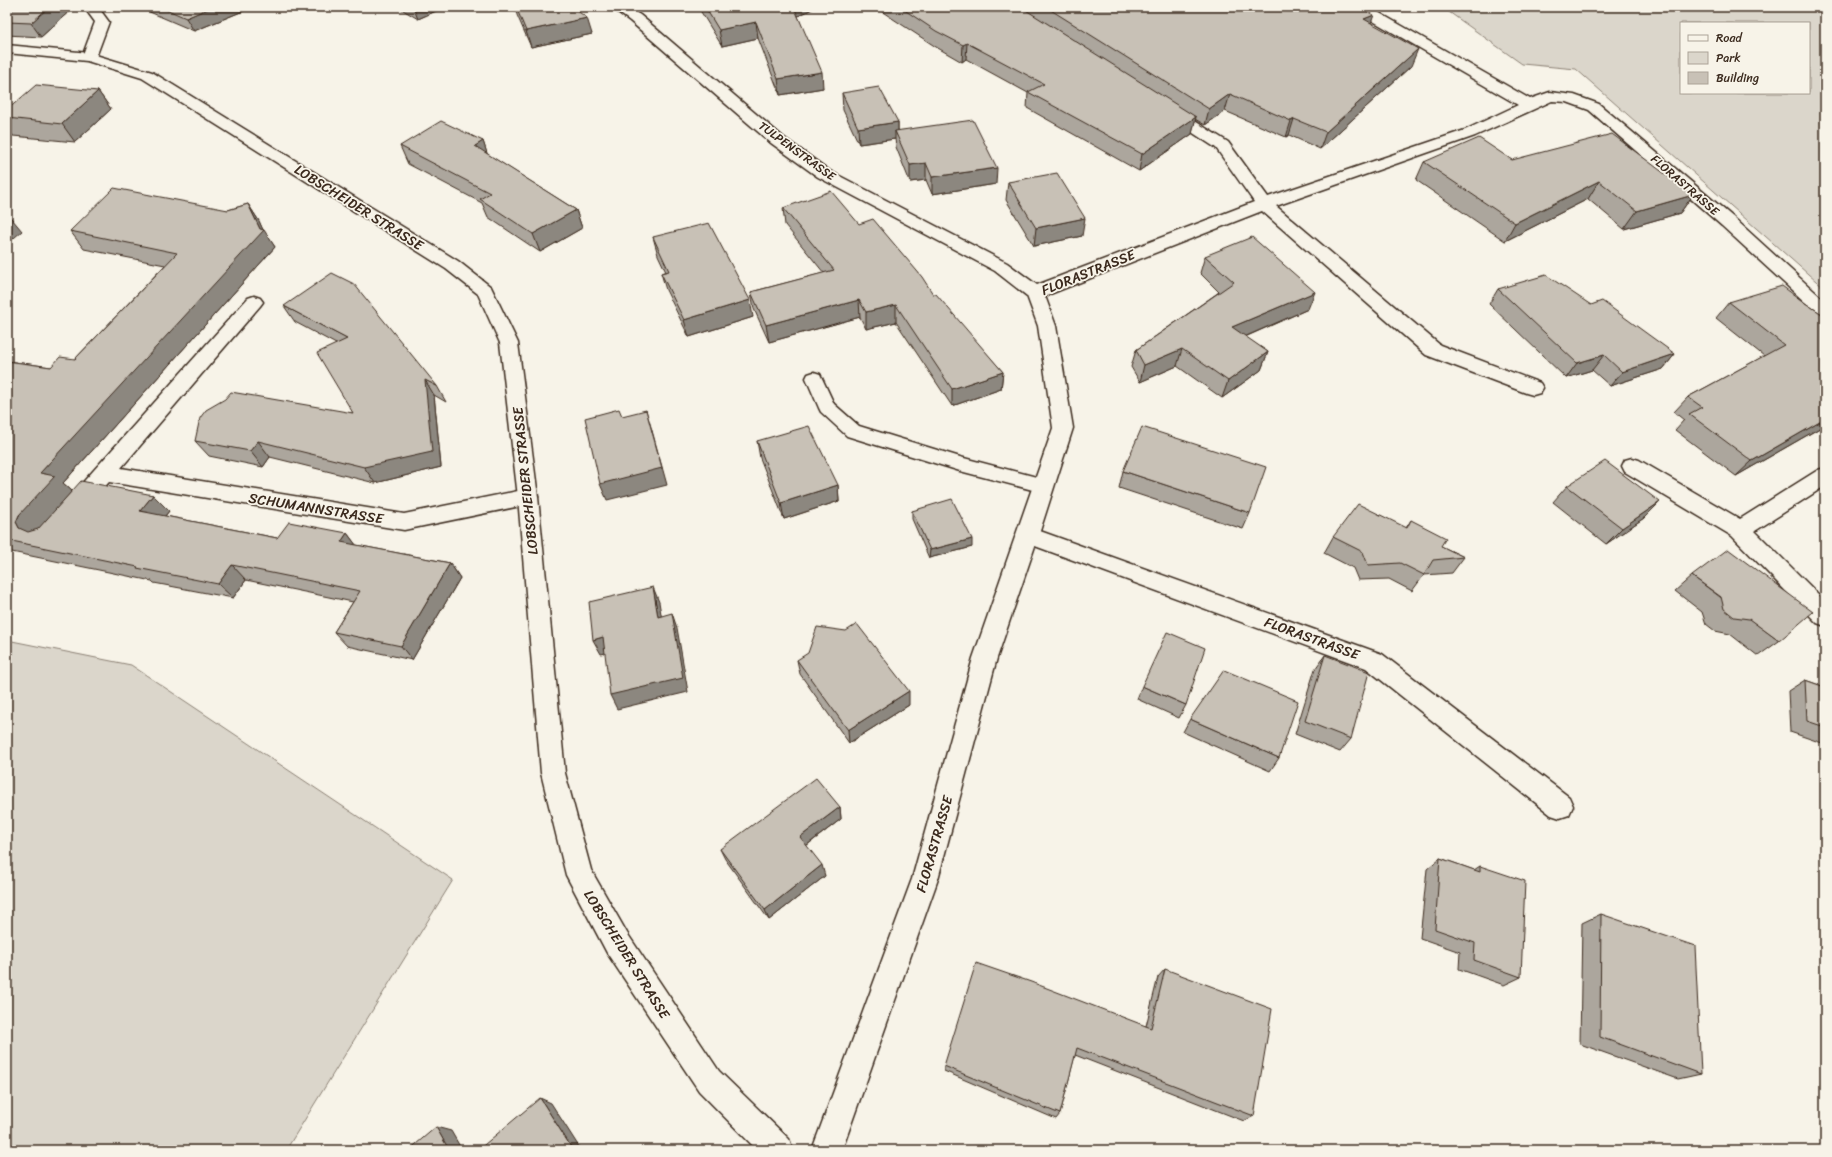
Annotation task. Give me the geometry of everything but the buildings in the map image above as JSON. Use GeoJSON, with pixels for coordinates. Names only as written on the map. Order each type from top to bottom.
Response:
{"type":"FeatureCollection","features":[{"type":"Feature","properties":{"kind":"street"},"geometry":{"type":"LineString","coordinates":[[89,57],[102,22],[91,7]]}},
{"type":"Feature","properties":{"kind":"street","name":"TULPENSTRASSE"},"geometry":{"type":"LineString","coordinates":[[618,7],[635,18],[777,140],[824,174],[1001,267],[1035,293]]}},
{"type":"Feature","properties":{"kind":"street"},"geometry":{"type":"LineString","coordinates":[[1359,7],[1529,105]]}},
{"type":"Feature","properties":{"kind":"street","name":"LOBSCHEIDER STRASSE"},"geometry":{"type":"LineString","coordinates":[[7,49],[89,57],[147,75],[452,265],[485,292],[509,343],[528,497],[553,773],[579,875],[617,943],[709,1081],[774,1149]]}},
{"type":"Feature","properties":{"kind":"street","name":"FLORASTRASSE"},"geometry":{"type":"LineString","coordinates":[[827,1150],[925,879],[985,658],[1028,535],[1063,428],[1047,326],[1035,293],[1264,204],[1470,133],[1550,96],[1569,98],[1594,107],[1728,222],[1825,311]]}},
{"type":"Feature","properties":{"kind":"street"},"geometry":{"type":"LineString","coordinates":[[1154,102],[1222,145],[1264,204],[1434,350],[1533,388]]}},
{"type":"Feature","properties":{"kind":"street"},"geometry":{"type":"LineString","coordinates":[[63,519],[254,302]]}},
{"type":"Feature","properties":{"kind":"street"},"geometry":{"type":"LineString","coordinates":[[1632,466],[1740,530],[1825,616]]}},
{"type":"Feature","properties":{"kind":"street","name":"SCHUMANNSTRASSE"},"geometry":{"type":"LineString","coordinates":[[104,472],[404,522],[528,497]]}},
{"type":"Feature","properties":{"kind":"street"},"geometry":{"type":"LineString","coordinates":[[1740,530],[1825,476]]}},
{"type":"Feature","properties":{"kind":"street","name":"FLORASTRASSE"},"geometry":{"type":"LineString","coordinates":[[1028,535],[1374,661],[1560,806]]}},
{"type":"Feature","properties":{"kind":"lane"},"geometry":{"type":"LineString","coordinates":[[814,378],[827,408],[853,431],[960,464],[1044,486]]}},
{"type":"Feature","properties":{"kind":"green space"},"geometry":{"type":"Polygon","coordinates":[[[1442,7],[1825,7],[1825,289],[1576,69],[1522,64],[1442,7]]]}},
{"type":"Feature","properties":{"kind":"green space"},"geometry":{"type":"Polygon","coordinates":[[[7,640],[131,665],[453,880],[286,1150],[7,1150],[7,640]]]}}]}
